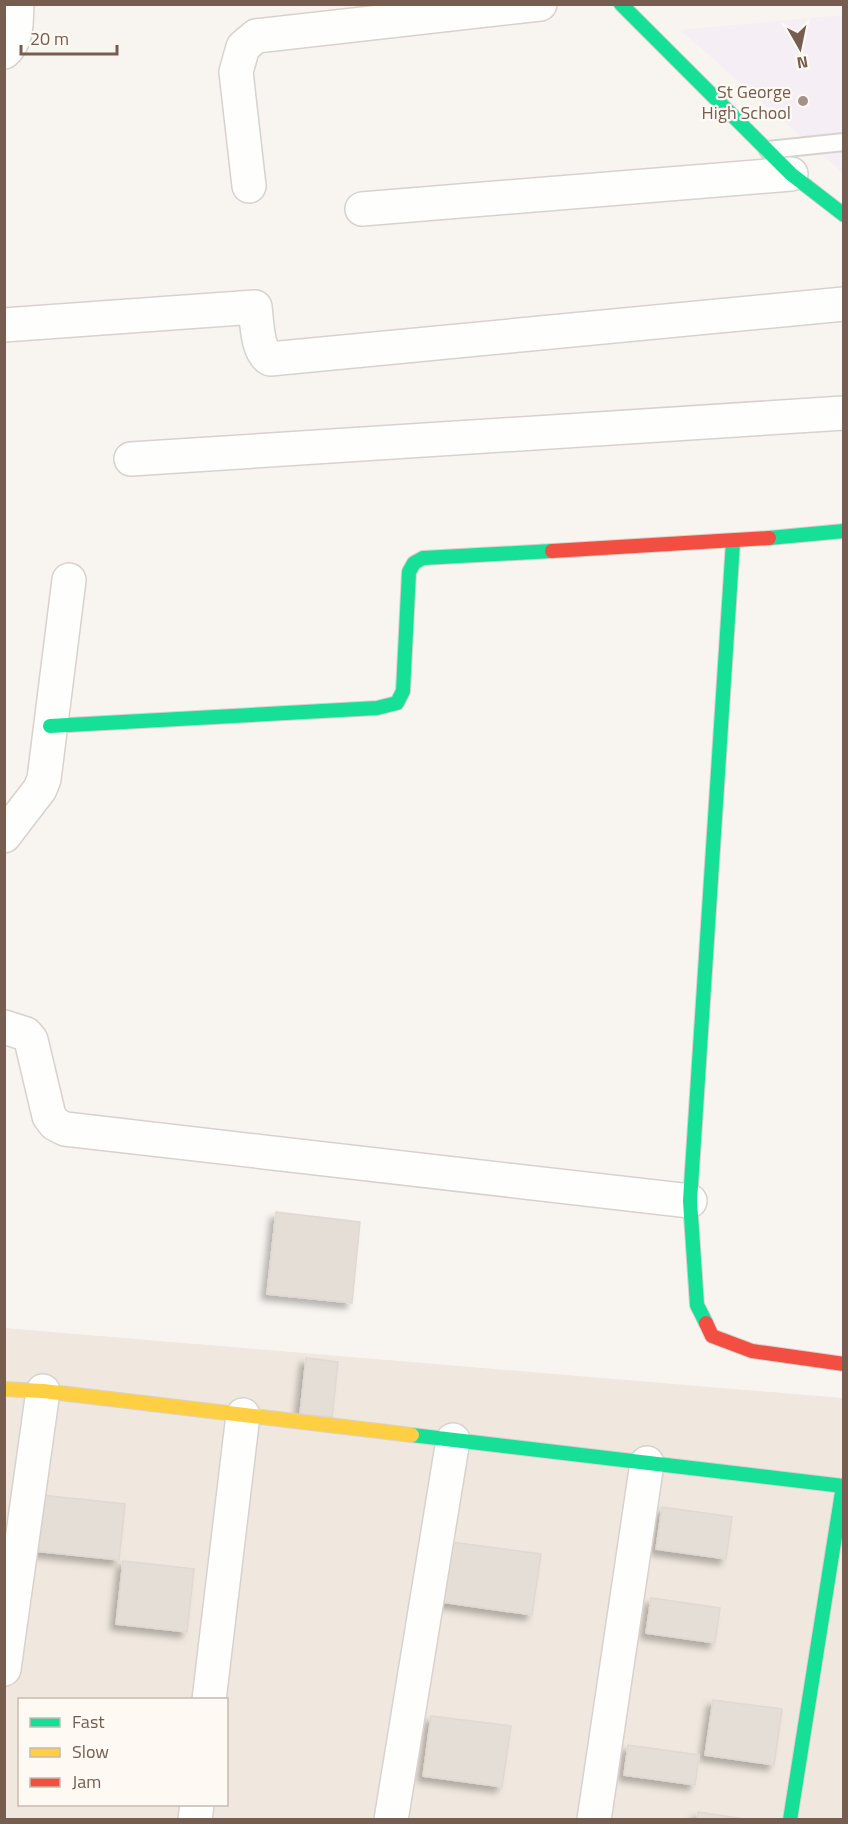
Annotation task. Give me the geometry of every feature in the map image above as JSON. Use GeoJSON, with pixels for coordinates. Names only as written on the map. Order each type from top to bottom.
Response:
{"type":"FeatureCollection","features":[{"type":"Feature","properties":{"kind":"street"},"geometry":{"type":"LineString","coordinates":[[4,52],[11,47],[16,27],[16,4]]}},
{"type":"Feature","properties":{"kind":"street"},"geometry":{"type":"LineString","coordinates":[[249,186],[236,72],[243,47],[256,36],[540,4]]}},
{"type":"Feature","properties":{"kind":"street"},"geometry":{"type":"LineString","coordinates":[[621,4],[791,174],[843,215]]}},
{"type":"Feature","properties":{"kind":"street"},"geometry":{"type":"LineString","coordinates":[[362,209],[791,174]]}},
{"type":"Feature","properties":{"kind":"street"},"geometry":{"type":"LineString","coordinates":[[4,325],[255,307],[262,349],[265,357],[270,359],[843,304]]}},
{"type":"Feature","properties":{"kind":"street"},"geometry":{"type":"LineString","coordinates":[[131,459],[843,412]]}},
{"type":"Feature","properties":{"kind":"street"},"geometry":{"type":"LineString","coordinates":[[50,726],[397,703],[403,691],[409,572],[414,563],[423,558],[733,542],[843,531]]}},
{"type":"Feature","properties":{"kind":"street"},"geometry":{"type":"LineString","coordinates":[[733,542],[690,1201],[697,1305],[712,1336],[752,1351],[843,1364]]}},
{"type":"Feature","properties":{"kind":"street"},"geometry":{"type":"LineString","coordinates":[[4,836],[40,789],[44,778],[69,580]]}},
{"type":"Feature","properties":{"kind":"street"},"geometry":{"type":"LineString","coordinates":[[4,1027],[26,1034],[31,1040],[50,1116],[54,1124],[65,1129],[690,1201]]}},
{"type":"Feature","properties":{"kind":"street"},"geometry":{"type":"LineString","coordinates":[[4,1389],[43,1391],[843,1486],[790,1820]]}},
{"type":"Feature","properties":{"kind":"street"},"geometry":{"type":"LineString","coordinates":[[4,1669],[43,1391]]}},
{"type":"Feature","properties":{"kind":"street"},"geometry":{"type":"LineString","coordinates":[[209,1698],[243,1415]]}},
{"type":"Feature","properties":{"kind":"street"},"geometry":{"type":"LineString","coordinates":[[391,1820],[453,1440]]}},
{"type":"Feature","properties":{"kind":"street"},"geometry":{"type":"LineString","coordinates":[[594,1820],[647,1463]]}},
{"type":"Feature","properties":{"kind":"lane"},"geometry":{"type":"LineString","coordinates":[[767,150],[843,142]]}},
{"type":"Feature","properties":{"kind":"shaded area","name":"St George High School"},"geometry":{"type":"Polygon","coordinates":[[[843,15],[843,173],[680,30],[843,15]]]}},
{"type":"Feature","properties":{"kind":"shaded area"},"geometry":{"type":"Polygon","coordinates":[[[4,1328],[843,1398],[843,1819],[5,1819],[4,1328]]]}},
{"type":"Feature","properties":{"kind":"building"},"geometry":{"type":"Polygon","coordinates":[[[276,1212],[360,1222],[352,1303],[267,1294],[276,1212]]]}},
{"type":"Feature","properties":{"kind":"building"},"geometry":{"type":"Polygon","coordinates":[[[306,1358],[338,1362],[332,1417],[300,1414],[306,1358]]]}},
{"type":"Feature","properties":{"kind":"building"},"geometry":{"type":"Polygon","coordinates":[[[41,1495],[125,1504],[119,1560],[35,1551],[41,1495]]]}},
{"type":"Feature","properties":{"kind":"building"},"geometry":{"type":"Polygon","coordinates":[[[662,1507],[732,1517],[726,1559],[656,1549],[662,1507]]]}},
{"type":"Feature","properties":{"kind":"building"},"geometry":{"type":"Polygon","coordinates":[[[451,1542],[541,1554],[532,1615],[442,1602],[451,1542]]]}},
{"type":"Feature","properties":{"kind":"building"},"geometry":{"type":"Polygon","coordinates":[[[123,1561],[194,1569],[187,1632],[116,1624],[123,1561]]]}},
{"type":"Feature","properties":{"kind":"building"},"geometry":{"type":"Polygon","coordinates":[[[651,1598],[720,1608],[715,1643],[646,1633],[651,1598]]]}},
{"type":"Feature","properties":{"kind":"building"},"geometry":{"type":"Polygon","coordinates":[[[713,1700],[782,1709],[774,1765],[705,1755],[713,1700]]]}},
{"type":"Feature","properties":{"kind":"building"},"geometry":{"type":"Polygon","coordinates":[[[431,1716],[511,1726],[502,1787],[423,1776],[431,1716]]]}},
{"type":"Feature","properties":{"kind":"building"},"geometry":{"type":"Polygon","coordinates":[[[628,1745],[699,1755],[695,1785],[624,1775],[628,1745]]]}},
{"type":"Feature","properties":{"kind":"building"},"geometry":{"type":"Polygon","coordinates":[[[698,1812],[751,1820],[697,1820],[698,1812]]]}},
{"type":"Feature","properties":{"kind":"traffic: fast"},"geometry":{"type":"LineString","coordinates":[[621,4],[791,174],[844,215]]}},
{"type":"Feature","properties":{"kind":"traffic: fast"},"geometry":{"type":"LineString","coordinates":[[769,538],[844,531]]}},
{"type":"Feature","properties":{"kind":"traffic: fast"},"geometry":{"type":"LineString","coordinates":[[706,1323],[697,1305],[690,1201],[733,542]]}},
{"type":"Feature","properties":{"kind":"traffic: fast"},"geometry":{"type":"LineString","coordinates":[[50,726],[377,708],[397,703],[403,691],[409,572],[414,563],[423,558],[552,551]]}},
{"type":"Feature","properties":{"kind":"traffic: fast"},"geometry":{"type":"LineString","coordinates":[[412,1435],[843,1486],[790,1820]]}},
{"type":"Feature","properties":{"kind":"traffic: slow"},"geometry":{"type":"LineString","coordinates":[[4,1389],[43,1391],[412,1435]]}},
{"type":"Feature","properties":{"kind":"traffic: jam"},"geometry":{"type":"LineString","coordinates":[[552,551],[769,538]]}},
{"type":"Feature","properties":{"kind":"traffic: jam"},"geometry":{"type":"LineString","coordinates":[[706,1323],[712,1336],[752,1351],[844,1364]]}},
{"type":"Feature","properties":{"kind":"place","name":"St George High School"},"geometry":{"type":"Point","coordinates":[803,101]}}]}
